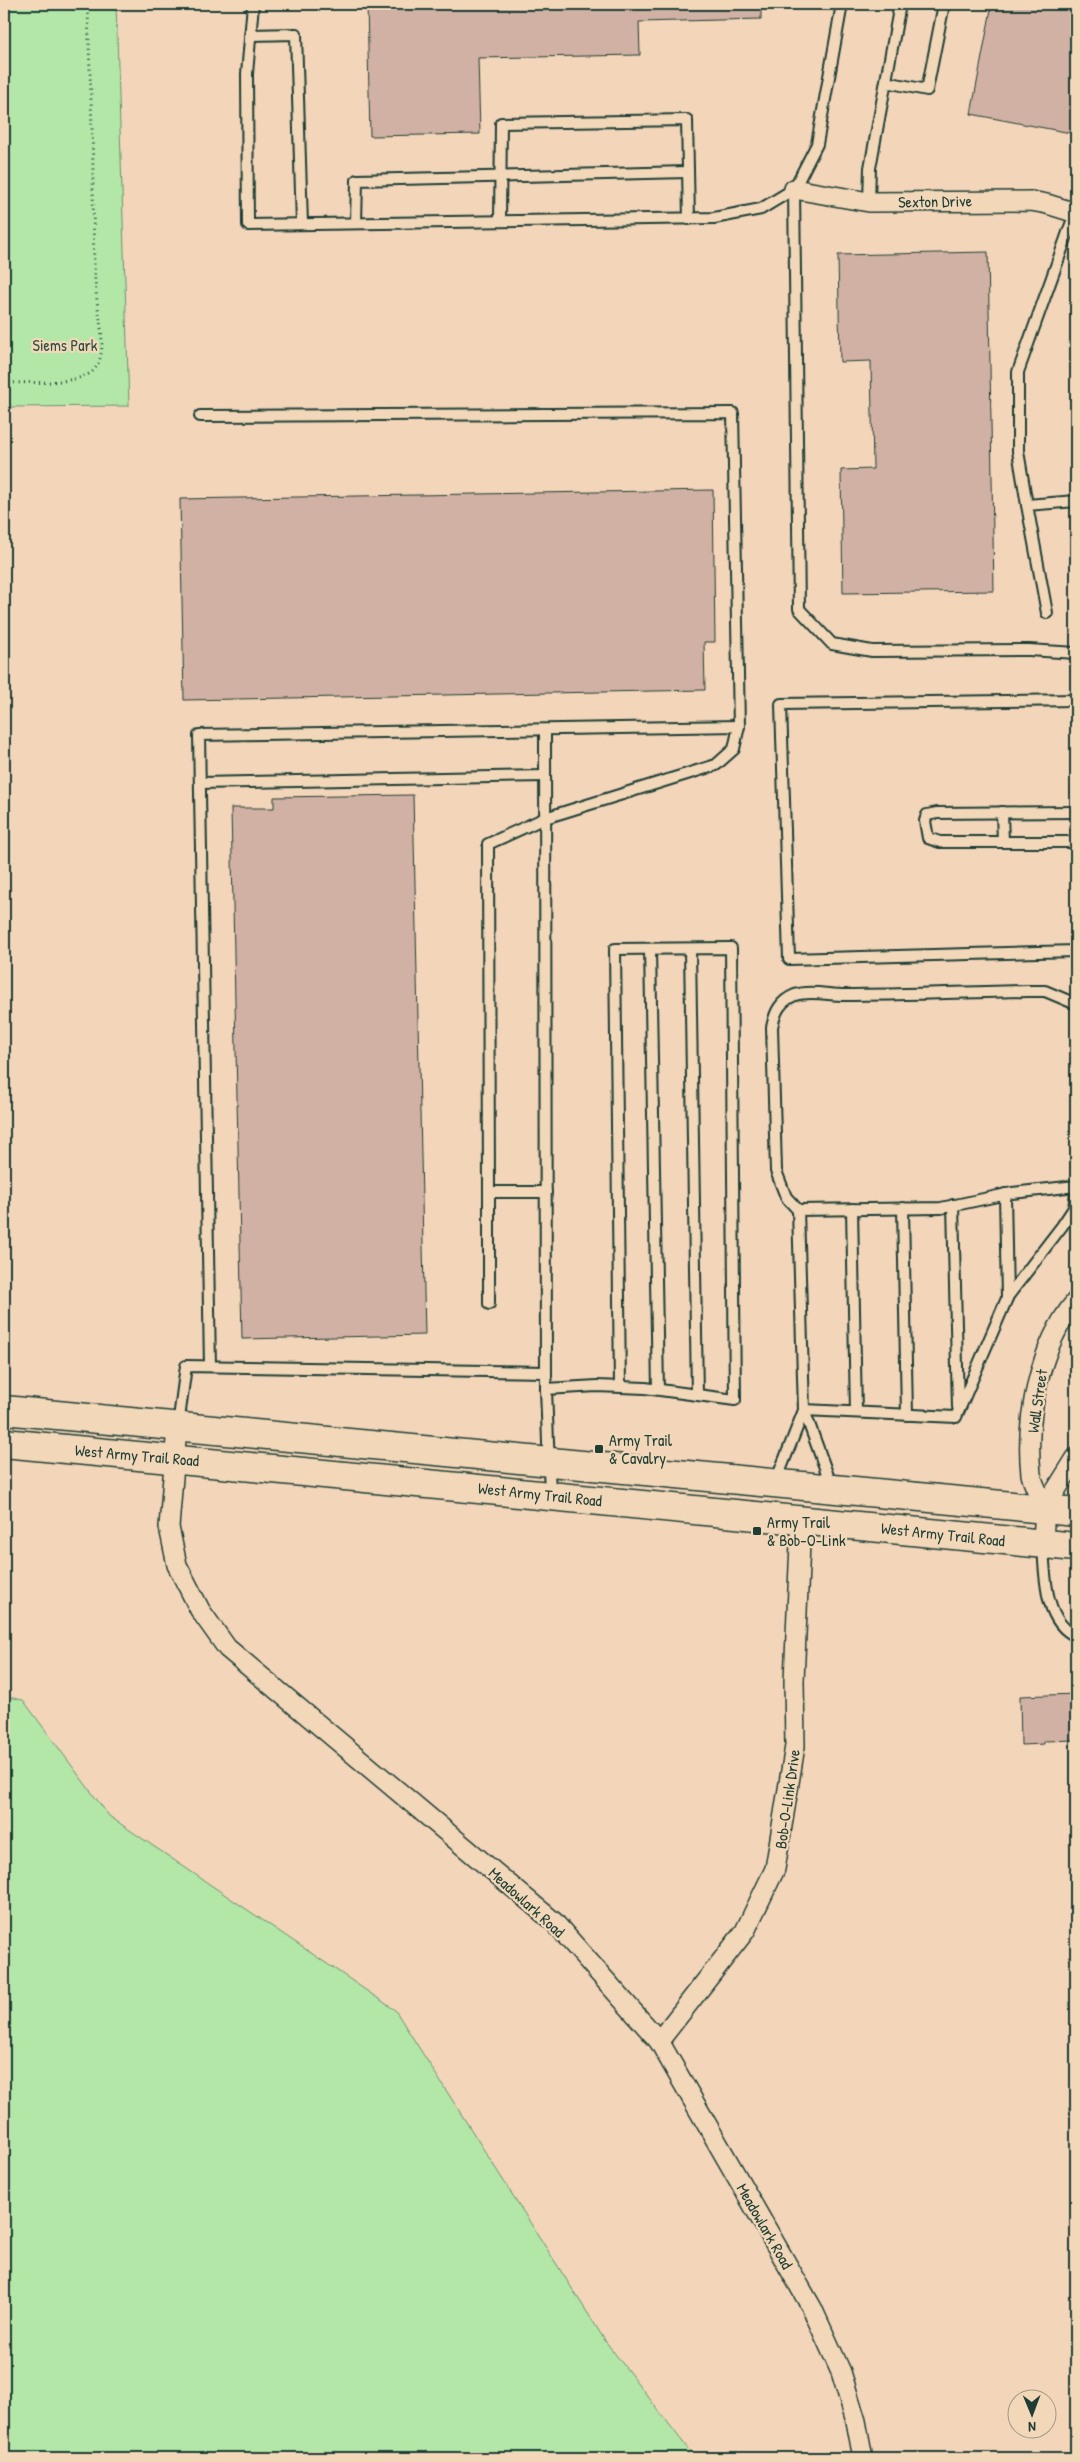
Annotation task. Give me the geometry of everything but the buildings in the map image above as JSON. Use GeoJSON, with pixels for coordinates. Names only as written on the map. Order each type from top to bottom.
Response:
{"type":"FeatureCollection","features":[{"type":"Feature","properties":{"kind":"main road","name":"West Army Trail Road"},"geometry":{"type":"LineString","coordinates":[[4,1410],[1076,1512]]}},
{"type":"Feature","properties":{"kind":"main road","name":"West Army Trail Road"},"geometry":{"type":"LineString","coordinates":[[4,1443],[1076,1548]]}},
{"type":"Feature","properties":{"kind":"street","name":"Sexton Drive"},"geometry":{"type":"LineString","coordinates":[[794,189],[869,202],[1031,201],[1076,213]]}},
{"type":"Feature","properties":{"kind":"street","name":"Wall Street"},"geometry":{"type":"LineString","coordinates":[[1043,1544],[1044,1509],[1031,1475],[1032,1428],[1041,1364],[1066,1313],[1076,1301]]}},
{"type":"Feature","properties":{"kind":"street","name":"Meadowlark Road"},"geometry":{"type":"LineString","coordinates":[[178,1427],[169,1527],[177,1565],[200,1610],[227,1648],[554,1922],[659,2041],[812,2308],[841,2372],[856,2421],[863,2458]]}},
{"type":"Feature","properties":{"kind":"street"},"geometry":{"type":"LineString","coordinates":[[1044,1509],[1076,1458]]}},
{"type":"Feature","properties":{"kind":"street","name":"Bob-O-Link Drive"},"geometry":{"type":"LineString","coordinates":[[659,2041],[745,1931],[767,1889],[777,1861],[795,1746],[794,1681],[801,1520]]}},
{"type":"Feature","properties":{"kind":"lane"},"geometry":{"type":"LineString","coordinates":[[253,4],[247,74],[248,224],[714,218],[761,209],[794,189]]}},
{"type":"Feature","properties":{"kind":"lane"},"geometry":{"type":"LineString","coordinates":[[842,4],[817,144],[794,189],[799,609],[832,644],[872,651],[1030,650],[1076,653]]}},
{"type":"Feature","properties":{"kind":"lane"},"geometry":{"type":"LineString","coordinates":[[869,202],[870,168],[900,4]]}},
{"type":"Feature","properties":{"kind":"lane"},"geometry":{"type":"LineString","coordinates":[[886,82],[927,90],[944,4]]}},
{"type":"Feature","properties":{"kind":"lane"},"geometry":{"type":"LineString","coordinates":[[250,35],[296,34],[302,224]]}},
{"type":"Feature","properties":{"kind":"lane"},"geometry":{"type":"LineString","coordinates":[[500,221],[501,123],[687,120],[689,219]]}},
{"type":"Feature","properties":{"kind":"lane"},"geometry":{"type":"LineString","coordinates":[[356,223],[357,180],[688,172]]}},
{"type":"Feature","properties":{"kind":"lane"},"geometry":{"type":"LineString","coordinates":[[1046,613],[1018,451],[1018,372],[1076,213]]}},
{"type":"Feature","properties":{"kind":"lane"},"geometry":{"type":"LineString","coordinates":[[200,416],[733,413],[739,726],[734,749],[716,765],[545,818],[488,844],[489,1304]]}},
{"type":"Feature","properties":{"kind":"lane"},"geometry":{"type":"LineString","coordinates":[[1027,505],[1076,501]]}},
{"type":"Feature","properties":{"kind":"lane"},"geometry":{"type":"LineString","coordinates":[[1076,700],[782,704],[789,959],[1076,951]]}},
{"type":"Feature","properties":{"kind":"lane"},"geometry":{"type":"LineString","coordinates":[[210,1366],[200,735],[739,726]]}},
{"type":"Feature","properties":{"kind":"lane"},"geometry":{"type":"LineString","coordinates":[[545,730],[546,1389],[550,1495]]}},
{"type":"Feature","properties":{"kind":"lane"},"geometry":{"type":"LineString","coordinates":[[200,783],[545,776]]}},
{"type":"Feature","properties":{"kind":"lane"},"geometry":{"type":"LineString","coordinates":[[1002,812],[1003,842]]}},
{"type":"Feature","properties":{"kind":"lane"},"geometry":{"type":"LineString","coordinates":[[1076,812],[932,814],[928,815],[925,830],[928,838],[940,842],[1076,842]]}},
{"type":"Feature","properties":{"kind":"lane"},"geometry":{"type":"LineString","coordinates":[[690,948],[697,1395]]}},
{"type":"Feature","properties":{"kind":"lane"},"geometry":{"type":"LineString","coordinates":[[546,1389],[620,1387],[735,1400],[731,948],[615,949],[620,1387]]}},
{"type":"Feature","properties":{"kind":"lane"},"geometry":{"type":"LineString","coordinates":[[650,949],[658,1390]]}},
{"type":"Feature","properties":{"kind":"lane"},"geometry":{"type":"LineString","coordinates":[[832,1488],[804,1410],[798,1210],[786,1197],[776,1171],[772,1027],[775,1014],[781,1004],[794,996],[806,993],[842,995],[1045,991],[1076,1004]]}},
{"type":"Feature","properties":{"kind":"lane"},"geometry":{"type":"LineString","coordinates":[[798,1210],[953,1206],[1005,1194],[1076,1186]]}},
{"type":"Feature","properties":{"kind":"lane"},"geometry":{"type":"LineString","coordinates":[[489,1192],[546,1192]]}},
{"type":"Feature","properties":{"kind":"lane"},"geometry":{"type":"LineString","coordinates":[[804,1410],[956,1417],[1007,1298],[1074,1208],[1076,1192]]}},
{"type":"Feature","properties":{"kind":"lane"},"geometry":{"type":"LineString","coordinates":[[1005,1194],[1007,1298]]}},
{"type":"Feature","properties":{"kind":"lane"},"geometry":{"type":"LineString","coordinates":[[953,1206],[958,1412]]}},
{"type":"Feature","properties":{"kind":"lane"},"geometry":{"type":"LineString","coordinates":[[903,1208],[907,1415]]}},
{"type":"Feature","properties":{"kind":"lane"},"geometry":{"type":"LineString","coordinates":[[852,1209],[856,1412]]}},
{"type":"Feature","properties":{"kind":"lane"},"geometry":{"type":"LineString","coordinates":[[178,1427],[186,1366],[546,1372]]}},
{"type":"Feature","properties":{"kind":"lane"},"geometry":{"type":"LineString","coordinates":[[775,1483],[804,1410]]}},
{"type":"Feature","properties":{"kind":"lane"},"geometry":{"type":"LineString","coordinates":[[1043,1544],[1045,1582],[1053,1612],[1068,1632],[1076,1636]]}},
{"type":"Feature","properties":{"kind":"path"},"geometry":{"type":"LineString","coordinates":[[4,383],[77,378],[93,371],[100,357],[101,336],[94,275],[94,188],[88,4]]}},
{"type":"Feature","properties":{"kind":"green space","name":"Siems Park"},"geometry":{"type":"Polygon","coordinates":[[[4,4],[116,4],[129,406],[4,407],[4,4]]]}},
{"type":"Feature","properties":{"kind":"green space"},"geometry":{"type":"Polygon","coordinates":[[[4,1696],[23,1700],[109,1816],[395,2010],[606,2342],[695,2458],[4,2458],[4,1696]]]}},
{"type":"Feature","properties":{"kind":"place","name":"Army Trail & Cavalry"},"geometry":{"type":"Point","coordinates":[599,1449]}},
{"type":"Feature","properties":{"kind":"place","name":"Army Trail & Bob-O-Link"},"geometry":{"type":"Point","coordinates":[757,1531]}}]}
